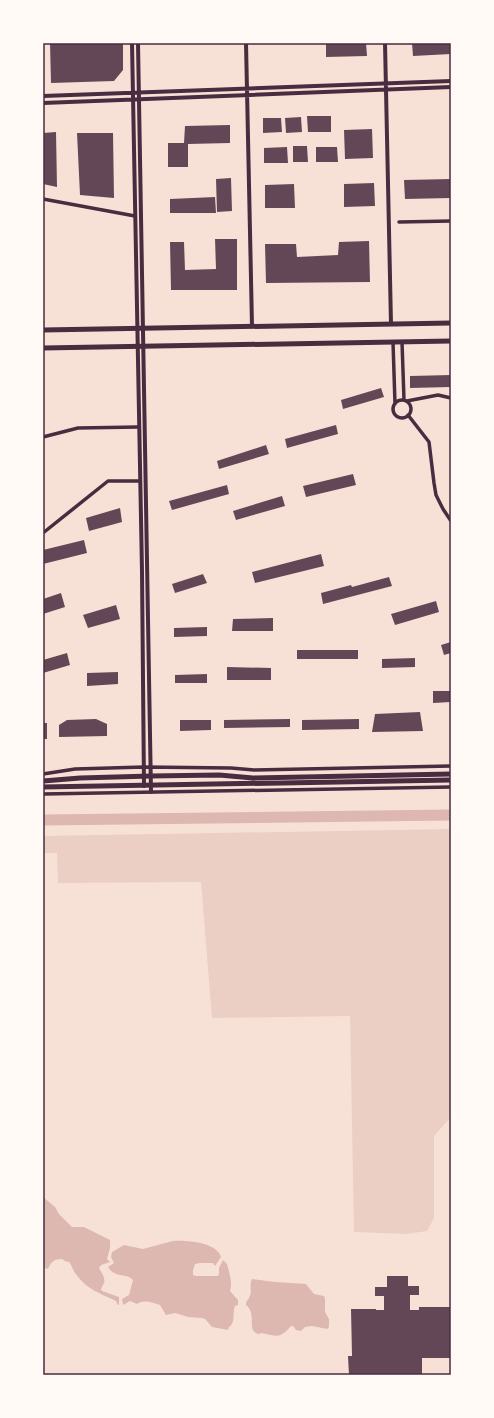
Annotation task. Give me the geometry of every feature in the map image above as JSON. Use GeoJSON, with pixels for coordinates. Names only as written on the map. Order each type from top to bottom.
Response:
{"type":"FeatureCollection","features":[{"type":"Feature","properties":{"kind":"main road"},"geometry":{"type":"LineString","coordinates":[[43,330],[451,323]]}},
{"type":"Feature","properties":{"kind":"main road"},"geometry":{"type":"LineString","coordinates":[[43,348],[451,341]]}},
{"type":"Feature","properties":{"kind":"main road"},"geometry":{"type":"LineString","coordinates":[[43,781],[144,776],[219,775],[253,778],[451,774]]}},
{"type":"Feature","properties":{"kind":"main road"},"geometry":{"type":"LineString","coordinates":[[43,788],[451,780]]}},
{"type":"Feature","properties":{"kind":"street"},"geometry":{"type":"LineString","coordinates":[[132,43],[138,427],[142,571],[144,786]]}},
{"type":"Feature","properties":{"kind":"street"},"geometry":{"type":"LineString","coordinates":[[138,43],[151,792]]}},
{"type":"Feature","properties":{"kind":"street"},"geometry":{"type":"LineString","coordinates":[[246,43],[252,326]]}},
{"type":"Feature","properties":{"kind":"street"},"geometry":{"type":"LineString","coordinates":[[386,43],[391,324]]}},
{"type":"Feature","properties":{"kind":"street"},"geometry":{"type":"LineString","coordinates":[[43,96],[451,81]]}},
{"type":"Feature","properties":{"kind":"street"},"geometry":{"type":"LineString","coordinates":[[43,103],[451,87]]}},
{"type":"Feature","properties":{"kind":"street"},"geometry":{"type":"LineString","coordinates":[[43,199],[135,216]]}},
{"type":"Feature","properties":{"kind":"street"},"geometry":{"type":"LineString","coordinates":[[399,222],[451,222]]}},
{"type":"Feature","properties":{"kind":"street"},"geometry":{"type":"LineString","coordinates":[[393,342],[394,410],[398,416],[403,417],[408,415],[411,410],[411,406],[406,401],[402,342]]}},
{"type":"Feature","properties":{"kind":"street"},"geometry":{"type":"LineString","coordinates":[[395,404],[398,401],[438,396],[451,398]]}},
{"type":"Feature","properties":{"kind":"street"},"geometry":{"type":"LineString","coordinates":[[408,415],[429,442],[436,495],[451,521]]}},
{"type":"Feature","properties":{"kind":"street"},"geometry":{"type":"LineString","coordinates":[[43,438],[78,428],[138,427]]}},
{"type":"Feature","properties":{"kind":"street"},"geometry":{"type":"LineString","coordinates":[[43,533],[108,481],[140,481]]}},
{"type":"Feature","properties":{"kind":"street"},"geometry":{"type":"LineString","coordinates":[[43,774],[75,769],[144,767],[231,768],[254,770],[451,766]]}},
{"type":"Feature","properties":{"kind":"street"},"geometry":{"type":"LineString","coordinates":[[43,794],[451,787]]}},
{"type":"Feature","properties":{"kind":"shaded area"},"geometry":{"type":"Polygon","coordinates":[[[451,829],[451,1117],[434,1136],[434,1218],[427,1231],[407,1234],[354,1232],[350,1016],[212,1018],[201,882],[58,883],[57,853],[43,853],[43,836],[451,829]]]}},
{"type":"Feature","properties":{"kind":"shaded area"},"geometry":{"type":"Polygon","coordinates":[[[43,1197],[55,1207],[59,1214],[72,1227],[84,1227],[110,1240],[110,1248],[107,1259],[110,1262],[101,1265],[99,1268],[104,1279],[101,1289],[102,1291],[119,1297],[119,1305],[116,1301],[84,1283],[75,1273],[69,1262],[62,1259],[55,1260],[48,1269],[43,1267],[43,1197]]]}},
{"type":"Feature","properties":{"kind":"shaded area"},"geometry":{"type":"Polygon","coordinates":[[[173,1241],[185,1241],[207,1245],[214,1248],[221,1257],[215,1266],[213,1263],[195,1264],[193,1275],[218,1276],[219,1268],[223,1260],[227,1264],[231,1281],[230,1291],[238,1300],[238,1305],[235,1306],[234,1309],[232,1323],[228,1330],[212,1327],[205,1319],[202,1318],[188,1317],[175,1313],[166,1315],[160,1305],[151,1302],[137,1304],[130,1301],[123,1305],[122,1299],[129,1295],[133,1280],[127,1276],[114,1273],[108,1267],[114,1263],[111,1257],[112,1252],[124,1245],[143,1249],[173,1241]]]}},
{"type":"Feature","properties":{"kind":"shaded area"},"geometry":{"type":"Polygon","coordinates":[[[252,1279],[306,1284],[314,1294],[324,1296],[325,1312],[329,1319],[329,1327],[327,1329],[312,1326],[305,1327],[301,1331],[296,1330],[293,1326],[291,1326],[285,1332],[277,1336],[256,1333],[253,1331],[252,1318],[249,1308],[246,1305],[246,1302],[251,1294],[252,1279]]]}},
{"type":"Feature","properties":{"kind":"building"},"geometry":{"type":"Polygon","coordinates":[[[50,43],[123,43],[123,70],[114,81],[51,83],[50,43]]]}},
{"type":"Feature","properties":{"kind":"building"},"geometry":{"type":"Polygon","coordinates":[[[326,43],[366,43],[367,56],[326,57],[326,43]]]}},
{"type":"Feature","properties":{"kind":"building"},"geometry":{"type":"Polygon","coordinates":[[[412,43],[451,43],[451,54],[413,56],[412,43]]]}},
{"type":"Feature","properties":{"kind":"building"},"geometry":{"type":"Polygon","coordinates":[[[307,116],[331,116],[331,132],[308,132],[307,116]]]}},
{"type":"Feature","properties":{"kind":"building"},"geometry":{"type":"Polygon","coordinates":[[[301,117],[302,132],[286,133],[285,118],[301,117]]]}},
{"type":"Feature","properties":{"kind":"building"},"geometry":{"type":"Polygon","coordinates":[[[263,118],[281,118],[282,132],[263,133],[263,118]]]}},
{"type":"Feature","properties":{"kind":"building"},"geometry":{"type":"Polygon","coordinates":[[[230,125],[230,143],[188,144],[188,167],[168,167],[168,143],[184,143],[185,126],[230,125]]]}},
{"type":"Feature","properties":{"kind":"building"},"geometry":{"type":"Polygon","coordinates":[[[372,129],[373,158],[345,159],[344,130],[372,129]]]}},
{"type":"Feature","properties":{"kind":"building"},"geometry":{"type":"Polygon","coordinates":[[[56,132],[57,187],[43,184],[43,133],[56,132]]]}},
{"type":"Feature","properties":{"kind":"building"},"geometry":{"type":"Polygon","coordinates":[[[77,133],[113,133],[114,198],[80,195],[77,133]]]}},
{"type":"Feature","properties":{"kind":"building"},"geometry":{"type":"Polygon","coordinates":[[[293,146],[307,146],[308,162],[293,162],[293,146]]]}},
{"type":"Feature","properties":{"kind":"building"},"geometry":{"type":"Polygon","coordinates":[[[287,147],[288,163],[264,163],[264,148],[287,147]]]}},
{"type":"Feature","properties":{"kind":"building"},"geometry":{"type":"Polygon","coordinates":[[[316,147],[337,147],[338,162],[316,162],[316,147]]]}},
{"type":"Feature","properties":{"kind":"building"},"geometry":{"type":"Polygon","coordinates":[[[231,178],[232,211],[217,212],[216,179],[231,178]]]}},
{"type":"Feature","properties":{"kind":"building"},"geometry":{"type":"Polygon","coordinates":[[[451,179],[451,198],[405,199],[404,180],[451,179]]]}},
{"type":"Feature","properties":{"kind":"building"},"geometry":{"type":"Polygon","coordinates":[[[374,183],[375,206],[344,207],[344,184],[374,183]]]}},
{"type":"Feature","properties":{"kind":"building"},"geometry":{"type":"Polygon","coordinates":[[[294,184],[295,208],[265,208],[265,185],[294,184]]]}},
{"type":"Feature","properties":{"kind":"building"},"geometry":{"type":"Polygon","coordinates":[[[215,197],[216,213],[170,213],[170,199],[215,197]]]}},
{"type":"Feature","properties":{"kind":"building"},"geometry":{"type":"Polygon","coordinates":[[[215,239],[237,239],[237,290],[171,290],[170,242],[184,242],[185,270],[216,269],[215,239]]]}},
{"type":"Feature","properties":{"kind":"building"},"geometry":{"type":"Polygon","coordinates":[[[369,241],[370,282],[266,283],[265,244],[296,244],[297,257],[338,255],[339,242],[369,241]]]}},
{"type":"Feature","properties":{"kind":"building"},"geometry":{"type":"Polygon","coordinates":[[[451,375],[451,387],[410,388],[410,376],[451,375]]]}},
{"type":"Feature","properties":{"kind":"building"},"geometry":{"type":"Polygon","coordinates":[[[381,388],[384,397],[343,409],[341,400],[381,388]]]}},
{"type":"Feature","properties":{"kind":"building"},"geometry":{"type":"Polygon","coordinates":[[[336,425],[338,434],[287,448],[285,439],[336,425]]]}},
{"type":"Feature","properties":{"kind":"building"},"geometry":{"type":"Polygon","coordinates":[[[266,445],[269,454],[219,469],[217,461],[266,445]]]}},
{"type":"Feature","properties":{"kind":"building"},"geometry":{"type":"Polygon","coordinates":[[[353,474],[356,485],[306,497],[303,486],[353,474]]]}},
{"type":"Feature","properties":{"kind":"building"},"geometry":{"type":"Polygon","coordinates":[[[227,485],[229,494],[172,510],[169,501],[227,485]]]}},
{"type":"Feature","properties":{"kind":"building"},"geometry":{"type":"Polygon","coordinates":[[[282,496],[285,506],[236,520],[233,511],[282,496]]]}},
{"type":"Feature","properties":{"kind":"building"},"geometry":{"type":"Polygon","coordinates":[[[120,508],[122,522],[89,531],[86,518],[120,508]]]}},
{"type":"Feature","properties":{"kind":"building"},"geometry":{"type":"Polygon","coordinates":[[[84,540],[87,553],[43,564],[43,550],[84,540]]]}},
{"type":"Feature","properties":{"kind":"building"},"geometry":{"type":"Polygon","coordinates":[[[321,554],[324,566],[255,583],[252,572],[321,554]]]}},
{"type":"Feature","properties":{"kind":"building"},"geometry":{"type":"Polygon","coordinates":[[[203,574],[207,583],[175,593],[172,584],[203,574]]]}},
{"type":"Feature","properties":{"kind":"building"},"geometry":{"type":"Polygon","coordinates":[[[389,577],[392,586],[323,604],[321,593],[351,585],[352,587],[389,577]]]}},
{"type":"Feature","properties":{"kind":"building"},"geometry":{"type":"Polygon","coordinates":[[[61,593],[65,607],[43,614],[43,599],[61,593]]]}},
{"type":"Feature","properties":{"kind":"building"},"geometry":{"type":"Polygon","coordinates":[[[436,601],[439,612],[395,625],[391,614],[436,601]]]}},
{"type":"Feature","properties":{"kind":"building"},"geometry":{"type":"Polygon","coordinates":[[[116,605],[120,619],[88,628],[83,615],[116,605]]]}},
{"type":"Feature","properties":{"kind":"building"},"geometry":{"type":"Polygon","coordinates":[[[273,618],[273,631],[232,631],[233,619],[273,618]]]}},
{"type":"Feature","properties":{"kind":"building"},"geometry":{"type":"Polygon","coordinates":[[[207,627],[207,636],[174,637],[174,628],[207,627]]]}},
{"type":"Feature","properties":{"kind":"building"},"geometry":{"type":"Polygon","coordinates":[[[451,642],[451,653],[444,655],[441,645],[451,642]]]}},
{"type":"Feature","properties":{"kind":"building"},"geometry":{"type":"Polygon","coordinates":[[[297,650],[358,650],[358,659],[297,659],[297,650]]]}},
{"type":"Feature","properties":{"kind":"building"},"geometry":{"type":"Polygon","coordinates":[[[67,653],[70,665],[43,673],[43,660],[67,653]]]}},
{"type":"Feature","properties":{"kind":"building"},"geometry":{"type":"Polygon","coordinates":[[[415,658],[415,667],[382,668],[382,659],[415,658]]]}},
{"type":"Feature","properties":{"kind":"building"},"geometry":{"type":"Polygon","coordinates":[[[227,667],[271,668],[271,680],[227,680],[227,667]]]}},
{"type":"Feature","properties":{"kind":"building"},"geometry":{"type":"Polygon","coordinates":[[[118,672],[118,684],[87,686],[87,673],[118,672]]]}},
{"type":"Feature","properties":{"kind":"building"},"geometry":{"type":"Polygon","coordinates":[[[207,674],[207,683],[175,683],[175,675],[207,674]]]}},
{"type":"Feature","properties":{"kind":"building"},"geometry":{"type":"Polygon","coordinates":[[[433,691],[451,691],[451,702],[433,703],[433,691]]]}},
{"type":"Feature","properties":{"kind":"building"},"geometry":{"type":"Polygon","coordinates":[[[420,712],[423,731],[372,732],[375,714],[420,712]]]}},
{"type":"Feature","properties":{"kind":"building"},"geometry":{"type":"Polygon","coordinates":[[[96,719],[107,724],[107,736],[59,737],[59,725],[67,720],[96,719]]]}},
{"type":"Feature","properties":{"kind":"building"},"geometry":{"type":"Polygon","coordinates":[[[290,719],[290,727],[224,728],[224,720],[290,719]]]}},
{"type":"Feature","properties":{"kind":"building"},"geometry":{"type":"Polygon","coordinates":[[[359,719],[359,729],[302,730],[302,720],[359,719]]]}},
{"type":"Feature","properties":{"kind":"building"},"geometry":{"type":"Polygon","coordinates":[[[180,720],[211,720],[211,730],[180,731],[180,720]]]}},
{"type":"Feature","properties":{"kind":"building"},"geometry":{"type":"Polygon","coordinates":[[[43,723],[47,723],[47,739],[43,739],[43,723]]]}},
{"type":"Feature","properties":{"kind":"building"},"geometry":{"type":"Polygon","coordinates":[[[387,1276],[408,1276],[408,1286],[419,1286],[419,1295],[410,1295],[410,1310],[419,1310],[419,1307],[451,1307],[451,1358],[422,1358],[422,1375],[349,1375],[348,1356],[352,1356],[351,1309],[384,1310],[384,1296],[375,1296],[375,1287],[387,1287],[387,1276]]]}},
{"type":"Feature","properties":{"kind":"waterway"},"geometry":{"type":"LineString","coordinates":[[43,820],[451,815]]}}]}
